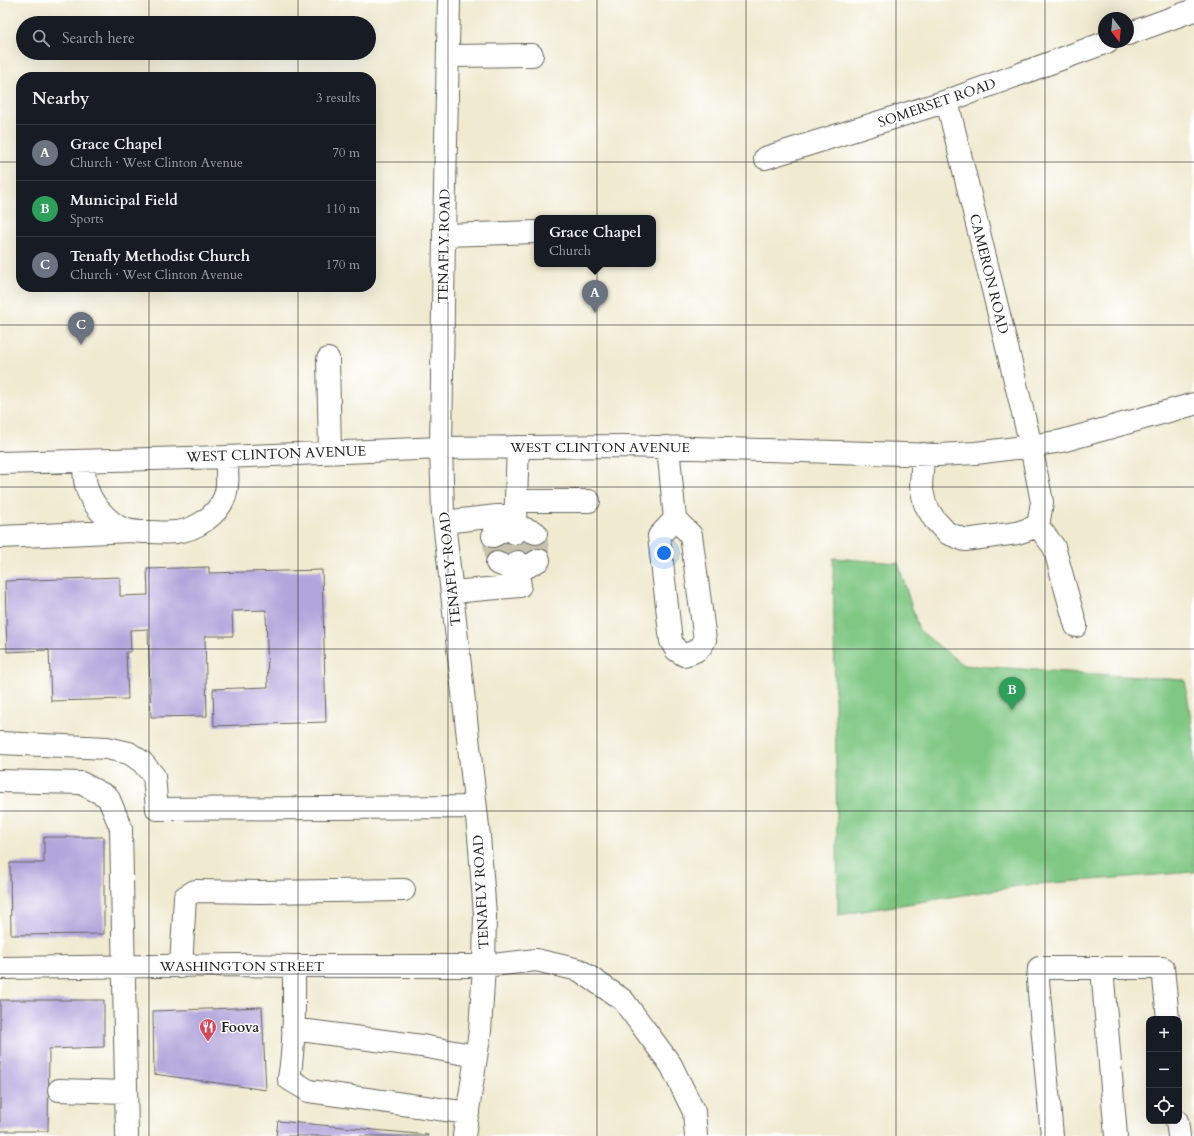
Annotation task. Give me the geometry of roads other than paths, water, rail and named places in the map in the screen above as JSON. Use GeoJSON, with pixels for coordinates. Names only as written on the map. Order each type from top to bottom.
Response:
{"type":"FeatureCollection","features":[{"type":"Feature","properties":{"kind":"street","name":"TENAFLY ROAD"},"geometry":{"type":"LineString","coordinates":[[449,0],[441,448],[444,522],[479,836],[485,915],[480,1031],[464,1136]]}},
{"type":"Feature","properties":{"kind":"street"},"geometry":{"type":"LineString","coordinates":[[1134,32],[1194,10]]}},
{"type":"Feature","properties":{"kind":"street","name":"SOMERSET ROAD"},"geometry":{"type":"LineString","coordinates":[[765,158],[947,101],[1098,45]]}},
{"type":"Feature","properties":{"kind":"street"},"geometry":{"type":"LineString","coordinates":[[448,56],[532,55]]}},
{"type":"Feature","properties":{"kind":"street","name":"CAMERON ROAD"},"geometry":{"type":"LineString","coordinates":[[947,101],[1031,446],[1042,502],[1038,526]]}},
{"type":"Feature","properties":{"kind":"street"},"geometry":{"type":"LineString","coordinates":[[444,235],[534,232]]}},
{"type":"Feature","properties":{"kind":"street"},"geometry":{"type":"LineString","coordinates":[[328,359],[330,452]]}},
{"type":"Feature","properties":{"kind":"street","name":"WEST CLINTON AVENUE"},"geometry":{"type":"LineString","coordinates":[[0,463],[226,457],[441,448],[518,447],[668,446],[923,454],[976,453],[1062,441],[1194,404]]}},
{"type":"Feature","properties":{"kind":"street"},"geometry":{"type":"LineString","coordinates":[[668,446],[675,519],[691,535],[705,640],[701,648],[694,653],[684,655],[676,650],[671,641],[659,536],[675,519]]}},
{"type":"Feature","properties":{"kind":"street"},"geometry":{"type":"LineString","coordinates":[[518,447],[520,521]]}},
{"type":"Feature","properties":{"kind":"street"},"geometry":{"type":"LineString","coordinates":[[923,454],[921,486],[925,504],[934,519],[947,533],[965,540],[1017,533],[1038,526],[1054,547],[1076,626]]}},
{"type":"Feature","properties":{"kind":"street"},"geometry":{"type":"LineString","coordinates":[[0,537],[131,532],[176,532],[188,529],[201,523],[219,507],[225,495],[228,482],[226,457]]}},
{"type":"Feature","properties":{"kind":"street"},"geometry":{"type":"LineString","coordinates":[[84,461],[85,484],[96,507],[119,528],[131,532]]}},
{"type":"Feature","properties":{"kind":"street"},"geometry":{"type":"LineString","coordinates":[[493,536],[520,521],[589,501]]}},
{"type":"Feature","properties":{"kind":"street"},"geometry":{"type":"LineString","coordinates":[[444,522],[520,521]]}},
{"type":"Feature","properties":{"kind":"street"},"geometry":{"type":"LineString","coordinates":[[452,592],[520,586],[511,566],[539,560]]}},
{"type":"Feature","properties":{"kind":"street"},"geometry":{"type":"LineString","coordinates":[[0,744],[107,748],[129,753],[142,762],[154,776],[157,809],[475,807]]}},
{"type":"Feature","properties":{"kind":"street"},"geometry":{"type":"LineString","coordinates":[[0,781],[81,783],[108,797],[122,828],[127,1136]]}},
{"type":"Feature","properties":{"kind":"street"},"geometry":{"type":"LineString","coordinates":[[181,967],[185,897],[195,891],[260,892],[404,890]]}},
{"type":"Feature","properties":{"kind":"street","name":"WASHINGTON STREET"},"geometry":{"type":"LineString","coordinates":[[0,968],[181,967],[238,965],[484,966],[536,960],[579,970],[623,1000],[671,1065],[694,1112],[696,1136]]}},
{"type":"Feature","properties":{"kind":"street"},"geometry":{"type":"LineString","coordinates":[[294,966],[292,1062],[289,1079],[309,1091],[468,1113]]}},
{"type":"Feature","properties":{"kind":"street"},"geometry":{"type":"LineString","coordinates":[[1052,1136],[1038,981],[1039,968],[1164,968],[1168,1016]]}},
{"type":"Feature","properties":{"kind":"street"},"geometry":{"type":"LineString","coordinates":[[1102,968],[1116,1136]]}},
{"type":"Feature","properties":{"kind":"street"},"geometry":{"type":"LineString","coordinates":[[293,1029],[422,1046],[476,1056]]}},
{"type":"Feature","properties":{"kind":"street"},"geometry":{"type":"LineString","coordinates":[[59,1090],[126,1092]]}},
{"type":"Feature","properties":{"kind":"street"},"geometry":{"type":"LineString","coordinates":[[1177,1124],[1178,1136]]}},
{"type":"Feature","properties":{"kind":"tunnel"},"geometry":{"type":"LineString","coordinates":[[515,533],[518,562]]}},
{"type":"Feature","properties":{"kind":"tunnel"},"geometry":{"type":"LineString","coordinates":[[536,533],[539,560]]}},
{"type":"Feature","properties":{"kind":"tunnel"},"geometry":{"type":"LineString","coordinates":[[493,536],[497,563]]}},
{"type":"Feature","properties":{"kind":"place","name":"Grace Chapel"},"geometry":{"type":"Point","coordinates":[595,313]}},
{"type":"Feature","properties":{"kind":"place","name":"Tenafly Methodist Church"},"geometry":{"type":"Point","coordinates":[81,345]}},
{"type":"Feature","properties":{"kind":"place","name":"Municipal Field"},"geometry":{"type":"Point","coordinates":[1012,710]}},
{"type":"Feature","properties":{"kind":"place","name":"Foova"},"geometry":{"type":"Point","coordinates":[208,1042]}}]}
